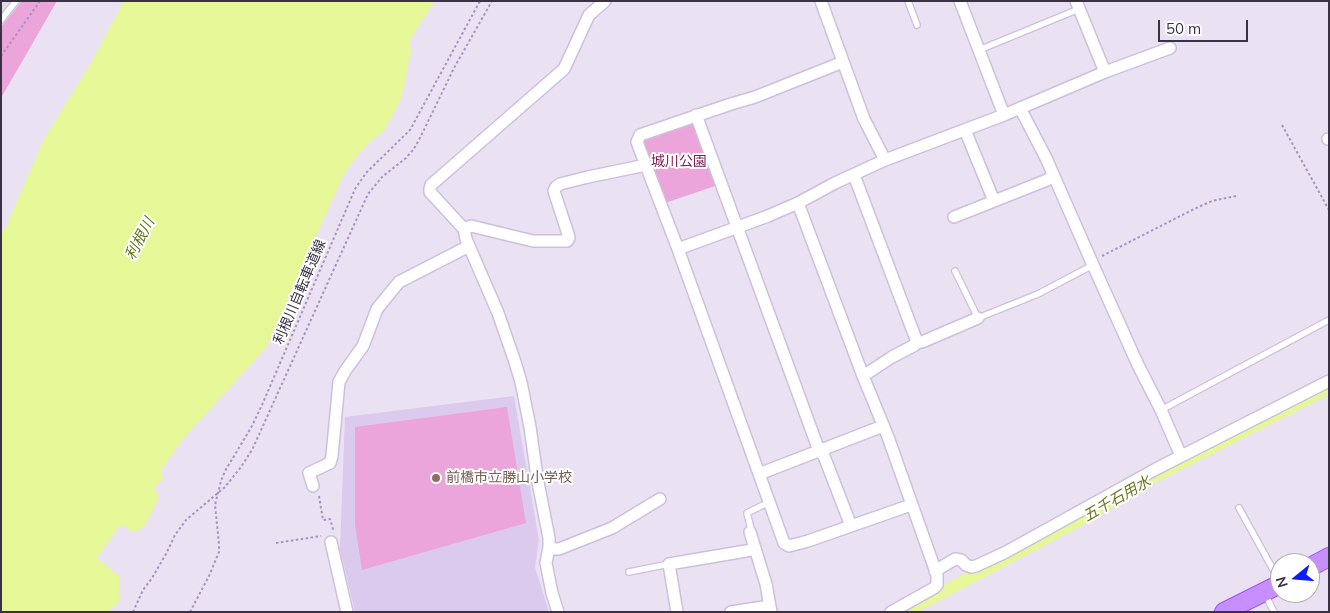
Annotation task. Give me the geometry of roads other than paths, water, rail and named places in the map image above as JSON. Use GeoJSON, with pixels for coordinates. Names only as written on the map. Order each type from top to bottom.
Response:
{"type":"FeatureCollection","features":[{"type":"Feature","properties":{"kind":"main road"},"geometry":{"type":"LineString","coordinates":[[1224,612],[1270,589]]}},
{"type":"Feature","properties":{"kind":"street"},"geometry":{"type":"LineString","coordinates":[[558,612],[546,563],[549,538],[521,382],[498,313],[466,239],[464,229],[430,192],[430,189],[431,186],[564,69],[589,14],[605,1]]}},
{"type":"Feature","properties":{"kind":"street"},"geometry":{"type":"LineString","coordinates":[[820,1],[864,119],[885,160]]}},
{"type":"Feature","properties":{"kind":"street"},"geometry":{"type":"LineString","coordinates":[[960,1],[1004,115]]}},
{"type":"Feature","properties":{"kind":"street"},"geometry":{"type":"LineString","coordinates":[[1078,3],[1105,72]]}},
{"type":"Feature","properties":{"kind":"street"},"geometry":{"type":"LineString","coordinates":[[678,249],[798,203],[885,160],[1004,115],[1105,72],[1170,48]]}},
{"type":"Feature","properties":{"kind":"street"},"geometry":{"type":"LineString","coordinates":[[843,62],[755,97],[640,135],[637,142],[678,249],[784,543],[788,546],[824,536],[911,505]]}},
{"type":"Feature","properties":{"kind":"street"},"geometry":{"type":"LineString","coordinates":[[1020,108],[1181,456]]}},
{"type":"Feature","properties":{"kind":"street"},"geometry":{"type":"LineString","coordinates":[[696,115],[820,451],[824,456],[850,526]]}},
{"type":"Feature","properties":{"kind":"street"},"geometry":{"type":"LineString","coordinates":[[965,130],[994,201]]}},
{"type":"Feature","properties":{"kind":"street"},"geometry":{"type":"LineString","coordinates":[[464,229],[470,226],[533,241],[567,241],[569,238],[568,234],[554,191],[556,187],[560,184],[588,177],[646,165]]}},
{"type":"Feature","properties":{"kind":"street"},"geometry":{"type":"LineString","coordinates":[[854,175],[917,342]]}},
{"type":"Feature","properties":{"kind":"street"},"geometry":{"type":"LineString","coordinates":[[954,217],[1053,176]]}},
{"type":"Feature","properties":{"kind":"street"},"geometry":{"type":"LineString","coordinates":[[798,203],[936,571],[937,580],[934,588],[891,612]]}},
{"type":"Feature","properties":{"kind":"street"},"geometry":{"type":"LineString","coordinates":[[313,486],[309,472],[330,462],[332,456],[339,382],[363,346],[377,309],[400,282],[469,246]]}},
{"type":"Feature","properties":{"kind":"street"},"geometry":{"type":"LineString","coordinates":[[863,376],[892,357],[916,345],[917,342],[922,342],[978,318]]}},
{"type":"Feature","properties":{"kind":"street"},"geometry":{"type":"LineString","coordinates":[[936,571],[955,559],[959,559],[971,567],[1006,552],[1181,456],[1329,381]]}},
{"type":"Feature","properties":{"kind":"street"},"geometry":{"type":"LineString","coordinates":[[759,474],[883,426]]}},
{"type":"Feature","properties":{"kind":"street"},"geometry":{"type":"LineString","coordinates":[[549,547],[559,549],[612,528],[660,499]]}},
{"type":"Feature","properties":{"kind":"street"},"geometry":{"type":"LineString","coordinates":[[731,612],[770,609],[766,584],[750,532]]}},
{"type":"Feature","properties":{"kind":"street"},"geometry":{"type":"LineString","coordinates":[[331,542],[347,612]]}},
{"type":"Feature","properties":{"kind":"street"},"geometry":{"type":"LineString","coordinates":[[677,612],[669,564],[755,549]]}},
{"type":"Feature","properties":{"kind":"lane"},"geometry":{"type":"LineString","coordinates":[[1,20],[16,1]]}},
{"type":"Feature","properties":{"kind":"lane"},"geometry":{"type":"LineString","coordinates":[[908,1],[917,25]]}},
{"type":"Feature","properties":{"kind":"lane"},"geometry":{"type":"LineString","coordinates":[[979,50],[1078,3]]}},
{"type":"Feature","properties":{"kind":"lane"},"geometry":{"type":"LineString","coordinates":[[955,271],[978,318],[1038,294],[1092,264]]}},
{"type":"Feature","properties":{"kind":"lane"},"geometry":{"type":"LineString","coordinates":[[1161,410],[1329,320]]}},
{"type":"Feature","properties":{"kind":"lane"},"geometry":{"type":"LineString","coordinates":[[750,532],[747,513],[769,502]]}},
{"type":"Feature","properties":{"kind":"lane"},"geometry":{"type":"LineString","coordinates":[[1238,508],[1270,565]]}},
{"type":"Feature","properties":{"kind":"lane"},"geometry":{"type":"LineString","coordinates":[[629,572],[669,564]]}},
{"type":"Feature","properties":{"kind":"lane"},"geometry":{"type":"LineString","coordinates":[[1264,592],[1274,612]]}},
{"type":"Feature","properties":{"kind":"water","name":"利根川"},"geometry":{"type":"Polygon","coordinates":[[[124,1],[435,1],[410,40],[411,53],[401,99],[384,131],[356,157],[343,176],[266,348],[182,440],[161,471],[163,479],[154,488],[159,497],[145,526],[135,532],[120,525],[97,558],[119,576],[119,602],[108,612],[1,612],[1,234],[6,227],[44,139],[88,68],[124,1]]]}},
{"type":"Feature","properties":{"kind":"waterway","name":"五千石用水"},"geometry":{"type":"LineString","coordinates":[[905,612],[1084,518],[1148,480],[1329,388]]}},
{"type":"Feature","properties":{"kind":"place","name":"前橋市立勝山小学校"},"geometry":{"type":"Point","coordinates":[436,478]}},
{"type":"Feature","properties":{"kind":"park label","name":"城川公園"},"geometry":{"type":"Point","coordinates":[679,162]}}]}
